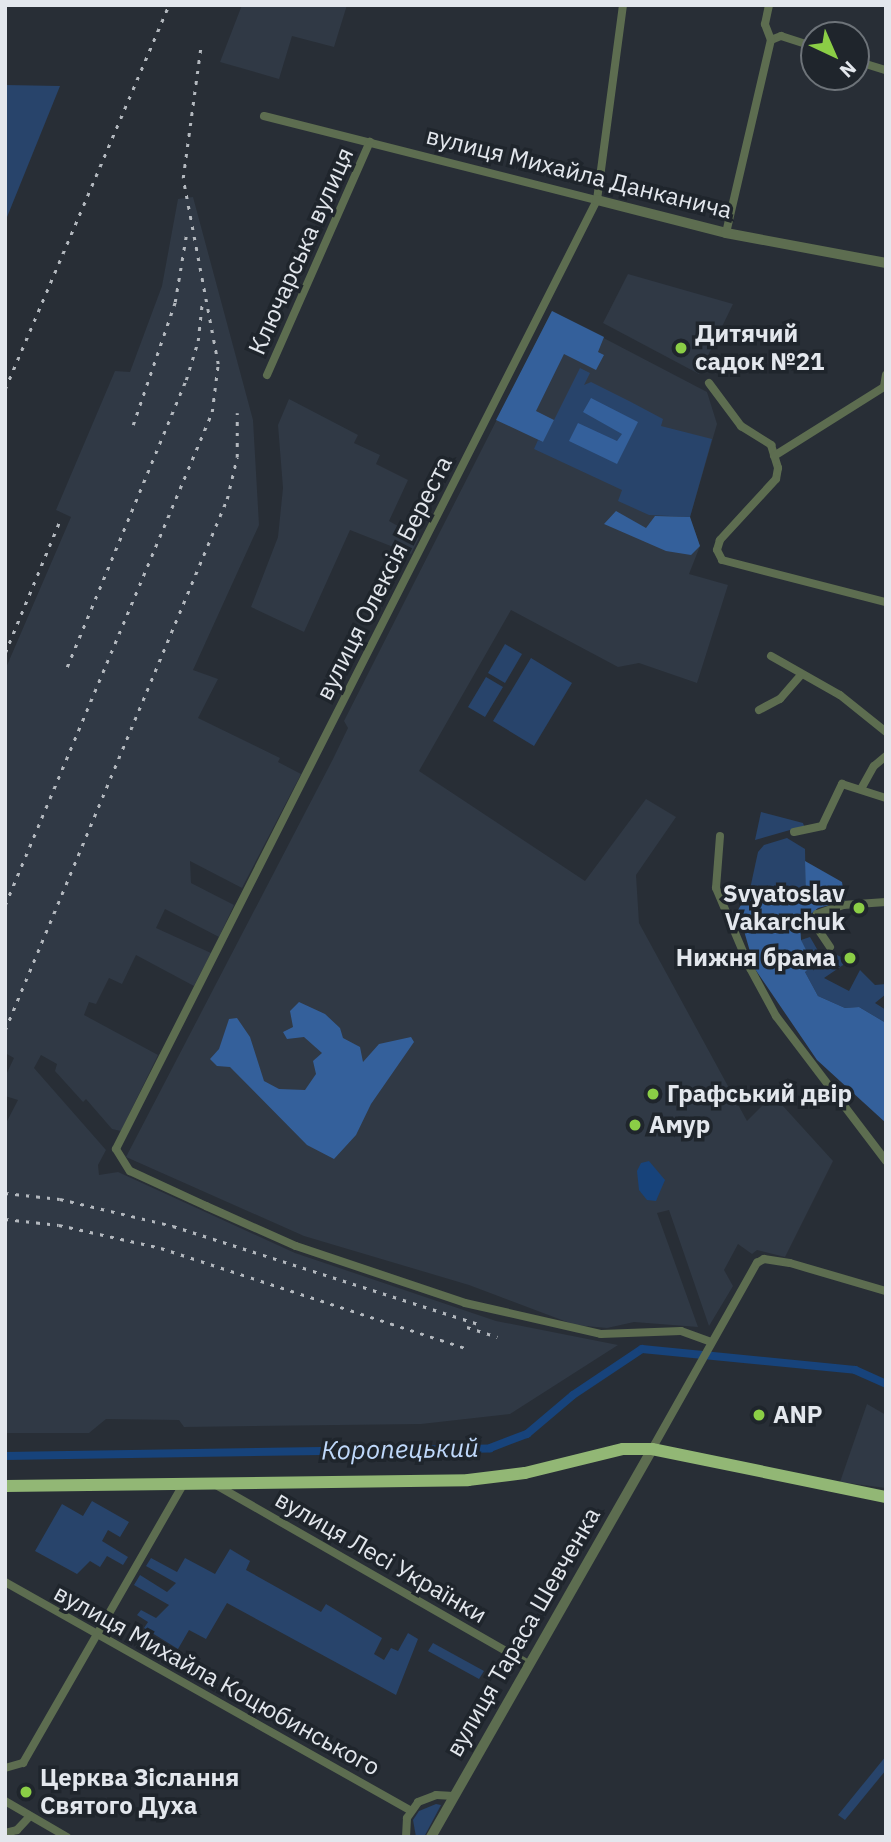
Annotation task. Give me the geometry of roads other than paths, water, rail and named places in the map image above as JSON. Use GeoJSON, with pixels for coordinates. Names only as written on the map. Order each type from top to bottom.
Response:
{"type":"FeatureCollection","features":[{"type":"Feature","properties":{"kind":"highway"},"geometry":{"type":"LineString","coordinates":[[5,1486],[489,1479],[623,1449],[652,1449],[886,1497]]}},
{"type":"Feature","properties":{"kind":"street","name":"вулиця Олексія Береста"},"geometry":{"type":"LineString","coordinates":[[623,5],[597,200],[116,1149],[130,1171],[296,1246],[465,1303],[601,1334],[681,1331],[708,1345]]}},
{"type":"Feature","properties":{"kind":"street"},"geometry":{"type":"LineString","coordinates":[[726,233],[771,40],[765,24],[769,5]]}},
{"type":"Feature","properties":{"kind":"street"},"geometry":{"type":"LineString","coordinates":[[771,40],[781,36],[800,42]]}},
{"type":"Feature","properties":{"kind":"street","name":"вулиця Михайла Данканича"},"geometry":{"type":"LineString","coordinates":[[264,116],[726,233],[886,263]]}},
{"type":"Feature","properties":{"kind":"street","name":"Ключарська вулиця"},"geometry":{"type":"LineString","coordinates":[[267,375],[370,142]]}},
{"type":"Feature","properties":{"kind":"street"},"geometry":{"type":"LineString","coordinates":[[774,456],[884,387],[886,374]]}},
{"type":"Feature","properties":{"kind":"street"},"geometry":{"type":"LineString","coordinates":[[709,383],[741,426],[771,445],[776,479],[720,540],[717,550],[722,560],[886,602]]}},
{"type":"Feature","properties":{"kind":"street"},"geometry":{"type":"LineString","coordinates":[[771,656],[868,714],[886,733]]}},
{"type":"Feature","properties":{"kind":"street"},"geometry":{"type":"LineString","coordinates":[[759,710],[779,699],[802,674]]}},
{"type":"Feature","properties":{"kind":"street"},"geometry":{"type":"LineString","coordinates":[[861,789],[874,766],[886,756]]}},
{"type":"Feature","properties":{"kind":"street"},"geometry":{"type":"LineString","coordinates":[[794,832],[822,826],[842,784],[886,798]]}},
{"type":"Feature","properties":{"kind":"street"},"geometry":{"type":"LineString","coordinates":[[720,836],[716,888],[750,968],[776,1016],[886,1161]]}},
{"type":"Feature","properties":{"kind":"street"},"geometry":{"type":"LineString","coordinates":[[830,947],[816,925],[817,914],[843,905],[886,902]]}},
{"type":"Feature","properties":{"kind":"street"},"geometry":{"type":"LineString","coordinates":[[652,1449],[751,1269],[764,1259],[886,1291]]}},
{"type":"Feature","properties":{"kind":"street","name":"вулиця Тараса Шевченка"},"geometry":{"type":"LineString","coordinates":[[431,1837],[652,1449]]}},
{"type":"Feature","properties":{"kind":"street","name":"вулиця Лесі Українки"},"geometry":{"type":"LineString","coordinates":[[213,1484],[529,1664]]}},
{"type":"Feature","properties":{"kind":"street"},"geometry":{"type":"LineString","coordinates":[[5,1768],[23,1763],[183,1485]]}},
{"type":"Feature","properties":{"kind":"street","name":"вулиця Михайла Коцюбинського"},"geometry":{"type":"LineString","coordinates":[[5,1583],[410,1811]]}},
{"type":"Feature","properties":{"kind":"street"},"geometry":{"type":"LineString","coordinates":[[407,1837],[410,1811],[427,1798],[454,1796]]}},
{"type":"Feature","properties":{"kind":"street"},"geometry":{"type":"LineString","coordinates":[[5,1801],[67,1837]]}},
{"type":"Feature","properties":{"kind":"street"},"geometry":{"type":"LineString","coordinates":[[5,1833],[17,1830],[30,1816]]}},
{"type":"Feature","properties":{"kind":"waterway","name":"Коропецький"},"geometry":{"type":"LineString","coordinates":[[5,1456],[490,1448],[527,1434],[573,1395],[642,1349],[855,1370],[886,1384]]}},
{"type":"Feature","properties":{"kind":"railway"},"geometry":{"type":"LineString","coordinates":[[5,389],[169,5]]}},
{"type":"Feature","properties":{"kind":"railway"},"geometry":{"type":"LineString","coordinates":[[5,905],[212,412],[218,364],[183,178],[201,45]]}},
{"type":"Feature","properties":{"kind":"railway"},"geometry":{"type":"LineString","coordinates":[[133,425],[175,302],[187,230]]}},
{"type":"Feature","properties":{"kind":"railway"},"geometry":{"type":"LineString","coordinates":[[67,667],[186,380],[198,341],[202,303]]}},
{"type":"Feature","properties":{"kind":"railway"},"geometry":{"type":"LineString","coordinates":[[5,1030],[227,499],[237,457],[237,413]]}},
{"type":"Feature","properties":{"kind":"railway"},"geometry":{"type":"LineString","coordinates":[[5,653],[60,520]]}},
{"type":"Feature","properties":{"kind":"railway"},"geometry":{"type":"LineString","coordinates":[[5,1193],[60,1199],[173,1226],[481,1325]]}},
{"type":"Feature","properties":{"kind":"railway"},"geometry":{"type":"LineString","coordinates":[[5,1219],[59,1225],[161,1248],[469,1349]]}},
{"type":"Feature","properties":{"kind":"railway"},"geometry":{"type":"LineString","coordinates":[[467,1327],[497,1337]]}},
{"type":"Feature","properties":{"kind":"place","name":"Дитячий садок №21"},"geometry":{"type":"Point","coordinates":[681,348]}},
{"type":"Feature","properties":{"kind":"place","name":"Svyatoslav Vakarchuk"},"geometry":{"type":"Point","coordinates":[859,908]}},
{"type":"Feature","properties":{"kind":"place","name":"Нижня брама"},"geometry":{"type":"Point","coordinates":[850,958]}},
{"type":"Feature","properties":{"kind":"place","name":"Графський двір"},"geometry":{"type":"Point","coordinates":[653,1094]}},
{"type":"Feature","properties":{"kind":"place","name":"Амур"},"geometry":{"type":"Point","coordinates":[635,1125]}},
{"type":"Feature","properties":{"kind":"place","name":"ANP"},"geometry":{"type":"Point","coordinates":[759,1415]}},
{"type":"Feature","properties":{"kind":"place","name":"Церква Зіслання Святого Духа"},"geometry":{"type":"Point","coordinates":[26,1792]}}]}
